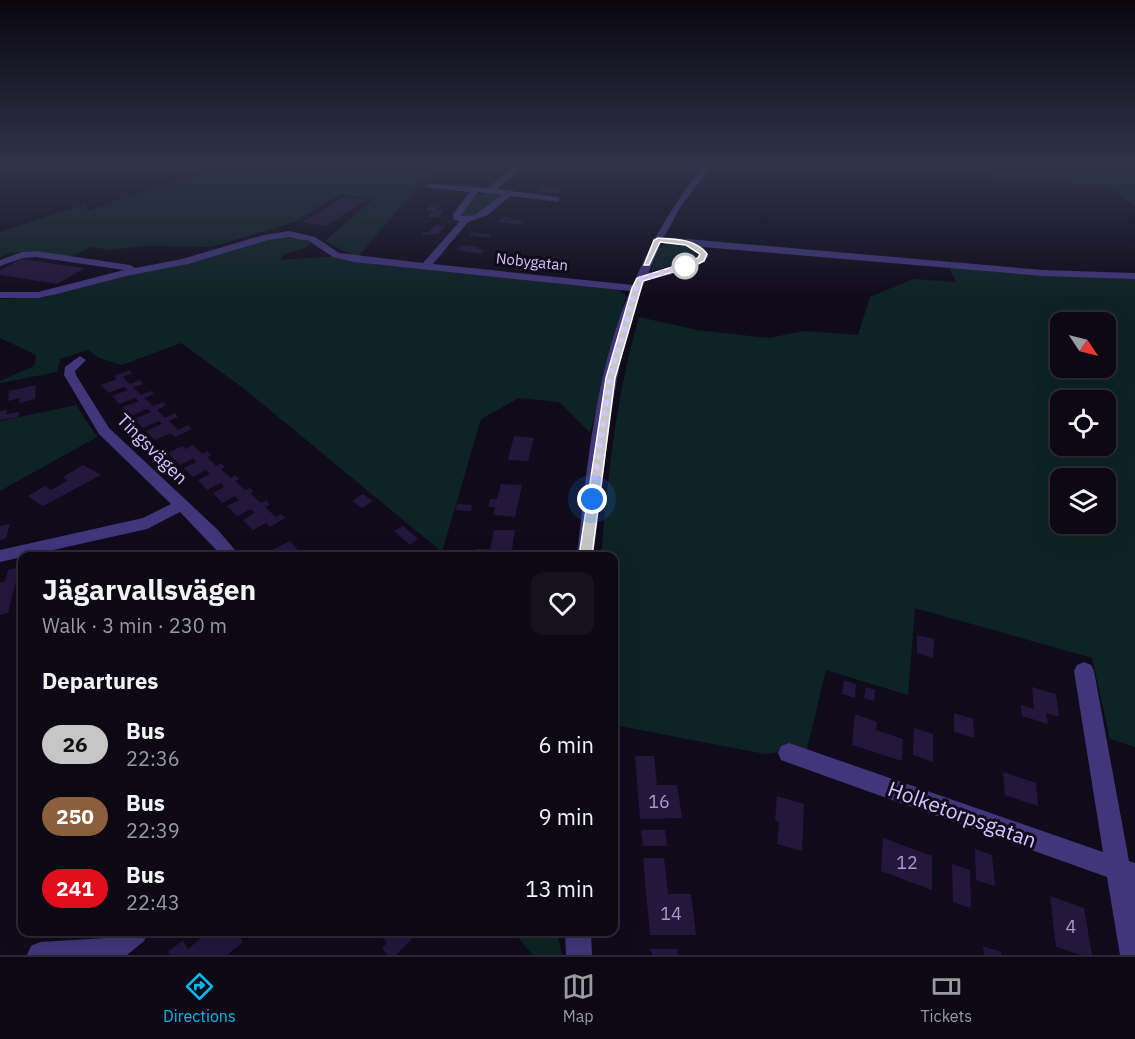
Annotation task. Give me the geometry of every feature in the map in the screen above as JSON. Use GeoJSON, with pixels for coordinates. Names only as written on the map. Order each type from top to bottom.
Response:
{"type":"FeatureCollection","features":[{"type":"Feature","properties":{"kind":"street"},"geometry":{"type":"LineString","coordinates":[[461,209],[457,218],[465,221]]}},
{"type":"Feature","properties":{"kind":"street"},"geometry":{"type":"LineString","coordinates":[[425,267],[465,221],[480,217],[490,209]]}},
{"type":"Feature","properties":{"kind":"street"},"geometry":{"type":"LineString","coordinates":[[585,552],[610,378],[638,284],[675,209]]}},
{"type":"Feature","properties":{"kind":"street","name":"Nobygatan"},"geometry":{"type":"LineString","coordinates":[[142,269],[184,262],[267,237],[289,234],[312,238],[336,255],[354,259],[638,284]]}},
{"type":"Feature","properties":{"kind":"street"},"geometry":{"type":"LineString","coordinates":[[658,240],[1023,271],[1135,276]]}},
{"type":"Feature","properties":{"kind":"street"},"geometry":{"type":"LineString","coordinates":[[688,243],[704,254]]}},
{"type":"Feature","properties":{"kind":"street"},"geometry":{"type":"LineString","coordinates":[[638,284],[694,263],[704,254],[730,246]]}},
{"type":"Feature","properties":{"kind":"street"},"geometry":{"type":"LineString","coordinates":[[0,263],[22,255],[36,254],[142,269]]}},
{"type":"Feature","properties":{"kind":"street"},"geometry":{"type":"LineString","coordinates":[[0,295],[29,295],[57,291],[142,269]]}},
{"type":"Feature","properties":{"kind":"street","name":"Tingsvägen"},"geometry":{"type":"LineString","coordinates":[[80,360],[69,370],[69,375],[104,431],[228,552]]}},
{"type":"Feature","properties":{"kind":"street","name":"Tingsvägen"},"geometry":{"type":"LineString","coordinates":[[0,556],[147,523],[181,505]]}},
{"type":"Feature","properties":{"kind":"street"},"geometry":{"type":"LineString","coordinates":[[1084,671],[1127,873],[1133,955]]}},
{"type":"Feature","properties":{"kind":"street","name":"Holketorpsgatan"},"geometry":{"type":"LineString","coordinates":[[789,753],[1127,873]]}},
{"type":"Feature","properties":{"kind":"street"},"geometry":{"type":"LineString","coordinates":[[40,955],[90,954],[111,951],[130,936]]}},
{"type":"Feature","properties":{"kind":"street"},"geometry":{"type":"LineString","coordinates":[[578,936],[579,955]]}},
{"type":"Feature","properties":{"kind":"green space"},"geometry":{"type":"Polygon","coordinates":[[[72,209],[87,209],[87,211],[94,209],[317,209],[295,222],[211,247],[143,246],[109,250],[91,247],[71,257],[35,251],[10,253],[0,258],[0,232],[72,209]]]}},
{"type":"Feature","properties":{"kind":"green space"},"geometry":{"type":"Polygon","coordinates":[[[362,209],[399,209],[357,258],[325,241],[362,209]]]}},
{"type":"Feature","properties":{"kind":"green space"},"geometry":{"type":"Polygon","coordinates":[[[467,209],[486,209],[477,216],[462,216],[467,209]]]}},
{"type":"Feature","properties":{"kind":"green space"},"geometry":{"type":"Polygon","coordinates":[[[281,237],[300,238],[311,243],[303,249],[284,254],[280,260],[335,256],[355,262],[611,288],[621,291],[626,296],[590,433],[559,402],[519,398],[481,419],[442,552],[243,388],[181,343],[122,365],[99,358],[88,350],[60,359],[57,372],[0,383],[34,366],[36,355],[0,338],[0,299],[44,297],[124,274],[281,237]]]}},
{"type":"Feature","properties":{"kind":"green space"},"geometry":{"type":"Polygon","coordinates":[[[670,243],[691,247],[698,256],[693,260],[651,271],[659,248],[670,243]]]}},
{"type":"Feature","properties":{"kind":"green space"},"geometry":{"type":"Polygon","coordinates":[[[949,267],[1135,278],[1135,747],[1110,739],[1092,658],[915,608],[908,695],[826,670],[807,749],[765,754],[618,726],[618,552],[601,552],[610,465],[619,406],[639,317],[697,330],[769,338],[804,331],[858,335],[870,297],[913,279],[956,282],[949,267]]]}},
{"type":"Feature","properties":{"kind":"green space"},"geometry":{"type":"Polygon","coordinates":[[[76,405],[97,437],[0,491],[0,421],[76,405]]]}},
{"type":"Feature","properties":{"kind":"green space"},"geometry":{"type":"Polygon","coordinates":[[[516,936],[558,936],[562,955],[533,955],[516,936]]]}},
{"type":"Feature","properties":{"kind":"building"},"geometry":{"type":"Polygon","coordinates":[[[325,209],[353,209],[326,226],[302,222],[325,209]]]}},
{"type":"Feature","properties":{"kind":"building"},"geometry":{"type":"Polygon","coordinates":[[[427,209],[443,210],[438,218],[427,217],[432,211],[425,211],[427,209]]]}},
{"type":"Feature","properties":{"kind":"building"},"geometry":{"type":"Polygon","coordinates":[[[503,216],[523,221],[519,225],[497,222],[503,216]]]}},
{"type":"Feature","properties":{"kind":"building"},"geometry":{"type":"Polygon","coordinates":[[[436,225],[446,226],[438,234],[421,235],[424,232],[428,233],[436,225]]]}},
{"type":"Feature","properties":{"kind":"building"},"geometry":{"type":"Polygon","coordinates":[[[472,232],[491,234],[488,238],[469,236],[472,232]]]}},
{"type":"Feature","properties":{"kind":"building"},"geometry":{"type":"Polygon","coordinates":[[[462,245],[485,250],[481,254],[457,250],[462,245]]]}},
{"type":"Feature","properties":{"kind":"building"},"geometry":{"type":"Polygon","coordinates":[[[21,259],[85,268],[57,284],[0,275],[0,270],[21,259]]]}},
{"type":"Feature","properties":{"kind":"building"},"geometry":{"type":"Polygon","coordinates":[[[129,370],[132,373],[123,377],[130,384],[140,380],[143,384],[133,387],[141,395],[151,391],[154,394],[145,398],[153,406],[163,402],[166,405],[157,410],[165,418],[175,413],[178,417],[169,421],[178,430],[188,425],[192,429],[175,437],[171,433],[155,440],[146,431],[162,424],[159,421],[143,428],[134,419],[151,412],[147,409],[131,416],[123,407],[139,401],[135,398],[119,404],[112,396],[128,390],[124,387],[108,393],[101,385],[117,379],[114,376],[129,370]]]}},
{"type":"Feature","properties":{"kind":"building"},"geometry":{"type":"Polygon","coordinates":[[[36,385],[35,399],[19,403],[20,398],[8,401],[9,391],[36,385]]]}},
{"type":"Feature","properties":{"kind":"building"},"geometry":{"type":"Polygon","coordinates":[[[7,410],[6,414],[20,412],[18,417],[0,420],[0,411],[7,410]]]}},
{"type":"Feature","properties":{"kind":"building"},"geometry":{"type":"Polygon","coordinates":[[[514,436],[534,438],[528,461],[508,460],[514,436]]]}},
{"type":"Feature","properties":{"kind":"building"},"geometry":{"type":"Polygon","coordinates":[[[193,445],[202,454],[207,451],[211,455],[207,457],[216,466],[221,463],[225,467],[221,469],[231,478],[235,475],[239,479],[235,481],[245,490],[250,488],[254,492],[250,493],[261,503],[266,500],[270,505],[265,507],[276,517],[281,514],[285,518],[270,527],[266,523],[253,530],[243,520],[255,513],[251,509],[237,516],[227,506],[239,500],[235,496],[222,503],[213,493],[224,487],[221,483],[207,490],[198,480],[210,474],[206,470],[193,477],[184,468],[196,462],[193,458],[180,465],[168,453],[182,446],[186,449],[193,445]]]}},
{"type":"Feature","properties":{"kind":"building"},"geometry":{"type":"Polygon","coordinates":[[[83,465],[101,475],[43,506],[28,496],[45,486],[51,490],[68,480],[63,477],[83,465]]]}},
{"type":"Feature","properties":{"kind":"building"},"geometry":{"type":"Polygon","coordinates":[[[501,484],[522,485],[515,517],[493,515],[495,507],[488,507],[490,499],[497,499],[501,484]]]}},
{"type":"Feature","properties":{"kind":"building"},"geometry":{"type":"Polygon","coordinates":[[[363,494],[373,501],[362,508],[352,501],[363,494]]]}},
{"type":"Feature","properties":{"kind":"building"},"geometry":{"type":"Polygon","coordinates":[[[457,504],[472,505],[471,511],[455,510],[457,504]]]}},
{"type":"Feature","properties":{"kind":"building"},"geometry":{"type":"Polygon","coordinates":[[[10,524],[6,538],[0,540],[0,526],[10,524]]]}},
{"type":"Feature","properties":{"kind":"building"},"geometry":{"type":"Polygon","coordinates":[[[403,526],[418,539],[410,545],[394,531],[403,526]]]}},
{"type":"Feature","properties":{"kind":"building"},"geometry":{"type":"Polygon","coordinates":[[[494,530],[515,530],[512,552],[475,552],[476,549],[490,549],[494,530]]]}},
{"type":"Feature","properties":{"kind":"building"},"geometry":{"type":"Polygon","coordinates":[[[290,541],[300,552],[268,552],[290,541]]]}},
{"type":"Feature","properties":{"kind":"building"},"geometry":{"type":"Polygon","coordinates":[[[18,568],[18,581],[16,581],[8,613],[0,615],[0,583],[5,581],[8,570],[18,568]]]}},
{"type":"Feature","properties":{"kind":"building"},"geometry":{"type":"Polygon","coordinates":[[[917,635],[934,639],[933,658],[917,653],[917,635]]]}},
{"type":"Feature","properties":{"kind":"building"},"geometry":{"type":"Polygon","coordinates":[[[844,680],[856,684],[855,698],[842,694],[844,680]]]}},
{"type":"Feature","properties":{"kind":"building"},"geometry":{"type":"Polygon","coordinates":[[[866,687],[875,690],[874,701],[864,698],[866,687]]]}},
{"type":"Feature","properties":{"kind":"building"},"geometry":{"type":"Polygon","coordinates":[[[1032,687],[1056,694],[1059,717],[1046,713],[1048,724],[1022,716],[1021,705],[1034,709],[1032,687]]]}},
{"type":"Feature","properties":{"kind":"building"},"geometry":{"type":"Polygon","coordinates":[[[954,713],[973,719],[974,738],[954,732],[954,713]]]}},
{"type":"Feature","properties":{"kind":"building"},"geometry":{"type":"Polygon","coordinates":[[[855,714],[877,722],[876,730],[903,739],[902,761],[852,745],[855,714]]]}},
{"type":"Feature","properties":{"kind":"building"},"geometry":{"type":"Polygon","coordinates":[[[914,728],[933,734],[933,762],[913,755],[914,728]]]}},
{"type":"Feature","properties":{"kind":"building"},"geometry":{"type":"Polygon","coordinates":[[[635,756],[654,756],[657,785],[677,785],[682,818],[640,819],[635,756]]]}},
{"type":"Feature","properties":{"kind":"building"},"geometry":{"type":"Polygon","coordinates":[[[1003,772],[1036,783],[1038,806],[1005,795],[1003,772]]]}},
{"type":"Feature","properties":{"kind":"building"},"geometry":{"type":"Polygon","coordinates":[[[777,796],[804,804],[802,851],[777,844],[779,822],[775,821],[777,796]]]}},
{"type":"Feature","properties":{"kind":"building"},"geometry":{"type":"Polygon","coordinates":[[[641,830],[665,830],[667,846],[643,846],[641,830]]]}},
{"type":"Feature","properties":{"kind":"building"},"geometry":{"type":"Polygon","coordinates":[[[883,838],[932,856],[932,890],[881,871],[883,838]]]}},
{"type":"Feature","properties":{"kind":"building"},"geometry":{"type":"Polygon","coordinates":[[[975,849],[992,855],[995,886],[976,880],[975,849]]]}},
{"type":"Feature","properties":{"kind":"building"},"geometry":{"type":"Polygon","coordinates":[[[643,858],[664,858],[668,894],[691,894],[696,935],[650,935],[643,858]]]}},
{"type":"Feature","properties":{"kind":"building"},"geometry":{"type":"Polygon","coordinates":[[[952,864],[970,870],[971,908],[953,902],[952,864]]]}},
{"type":"Feature","properties":{"kind":"building"},"geometry":{"type":"Polygon","coordinates":[[[1050,896],[1084,908],[1092,955],[1080,955],[1056,947],[1050,896]]]}},
{"type":"Feature","properties":{"kind":"building"},"geometry":{"type":"Polygon","coordinates":[[[203,936],[239,936],[243,942],[227,955],[170,955],[168,952],[183,940],[188,949],[203,936]]]}},
{"type":"Feature","properties":{"kind":"building"},"geometry":{"type":"Polygon","coordinates":[[[381,936],[415,936],[396,955],[387,955],[382,948],[387,943],[381,936]]]}},
{"type":"Feature","properties":{"kind":"building"},"geometry":{"type":"Polygon","coordinates":[[[983,946],[1001,952],[1001,955],[984,955],[983,946]]]}},
{"type":"Feature","properties":{"kind":"building"},"geometry":{"type":"Polygon","coordinates":[[[651,949],[677,949],[678,955],[652,955],[651,949]]]}},
{"type":"Feature","properties":{"kind":"bus line","name":"26"},"geometry":{"type":"LineString","coordinates":[[585,552],[610,378],[636,288],[640,279],[694,263],[704,254],[695,245],[658,240],[646,264]]}},
{"type":"Feature","properties":{"kind":"route"},"geometry":{"type":"LineString","coordinates":[[592,499],[610,378],[636,288],[640,279],[685,266]]}}]}
